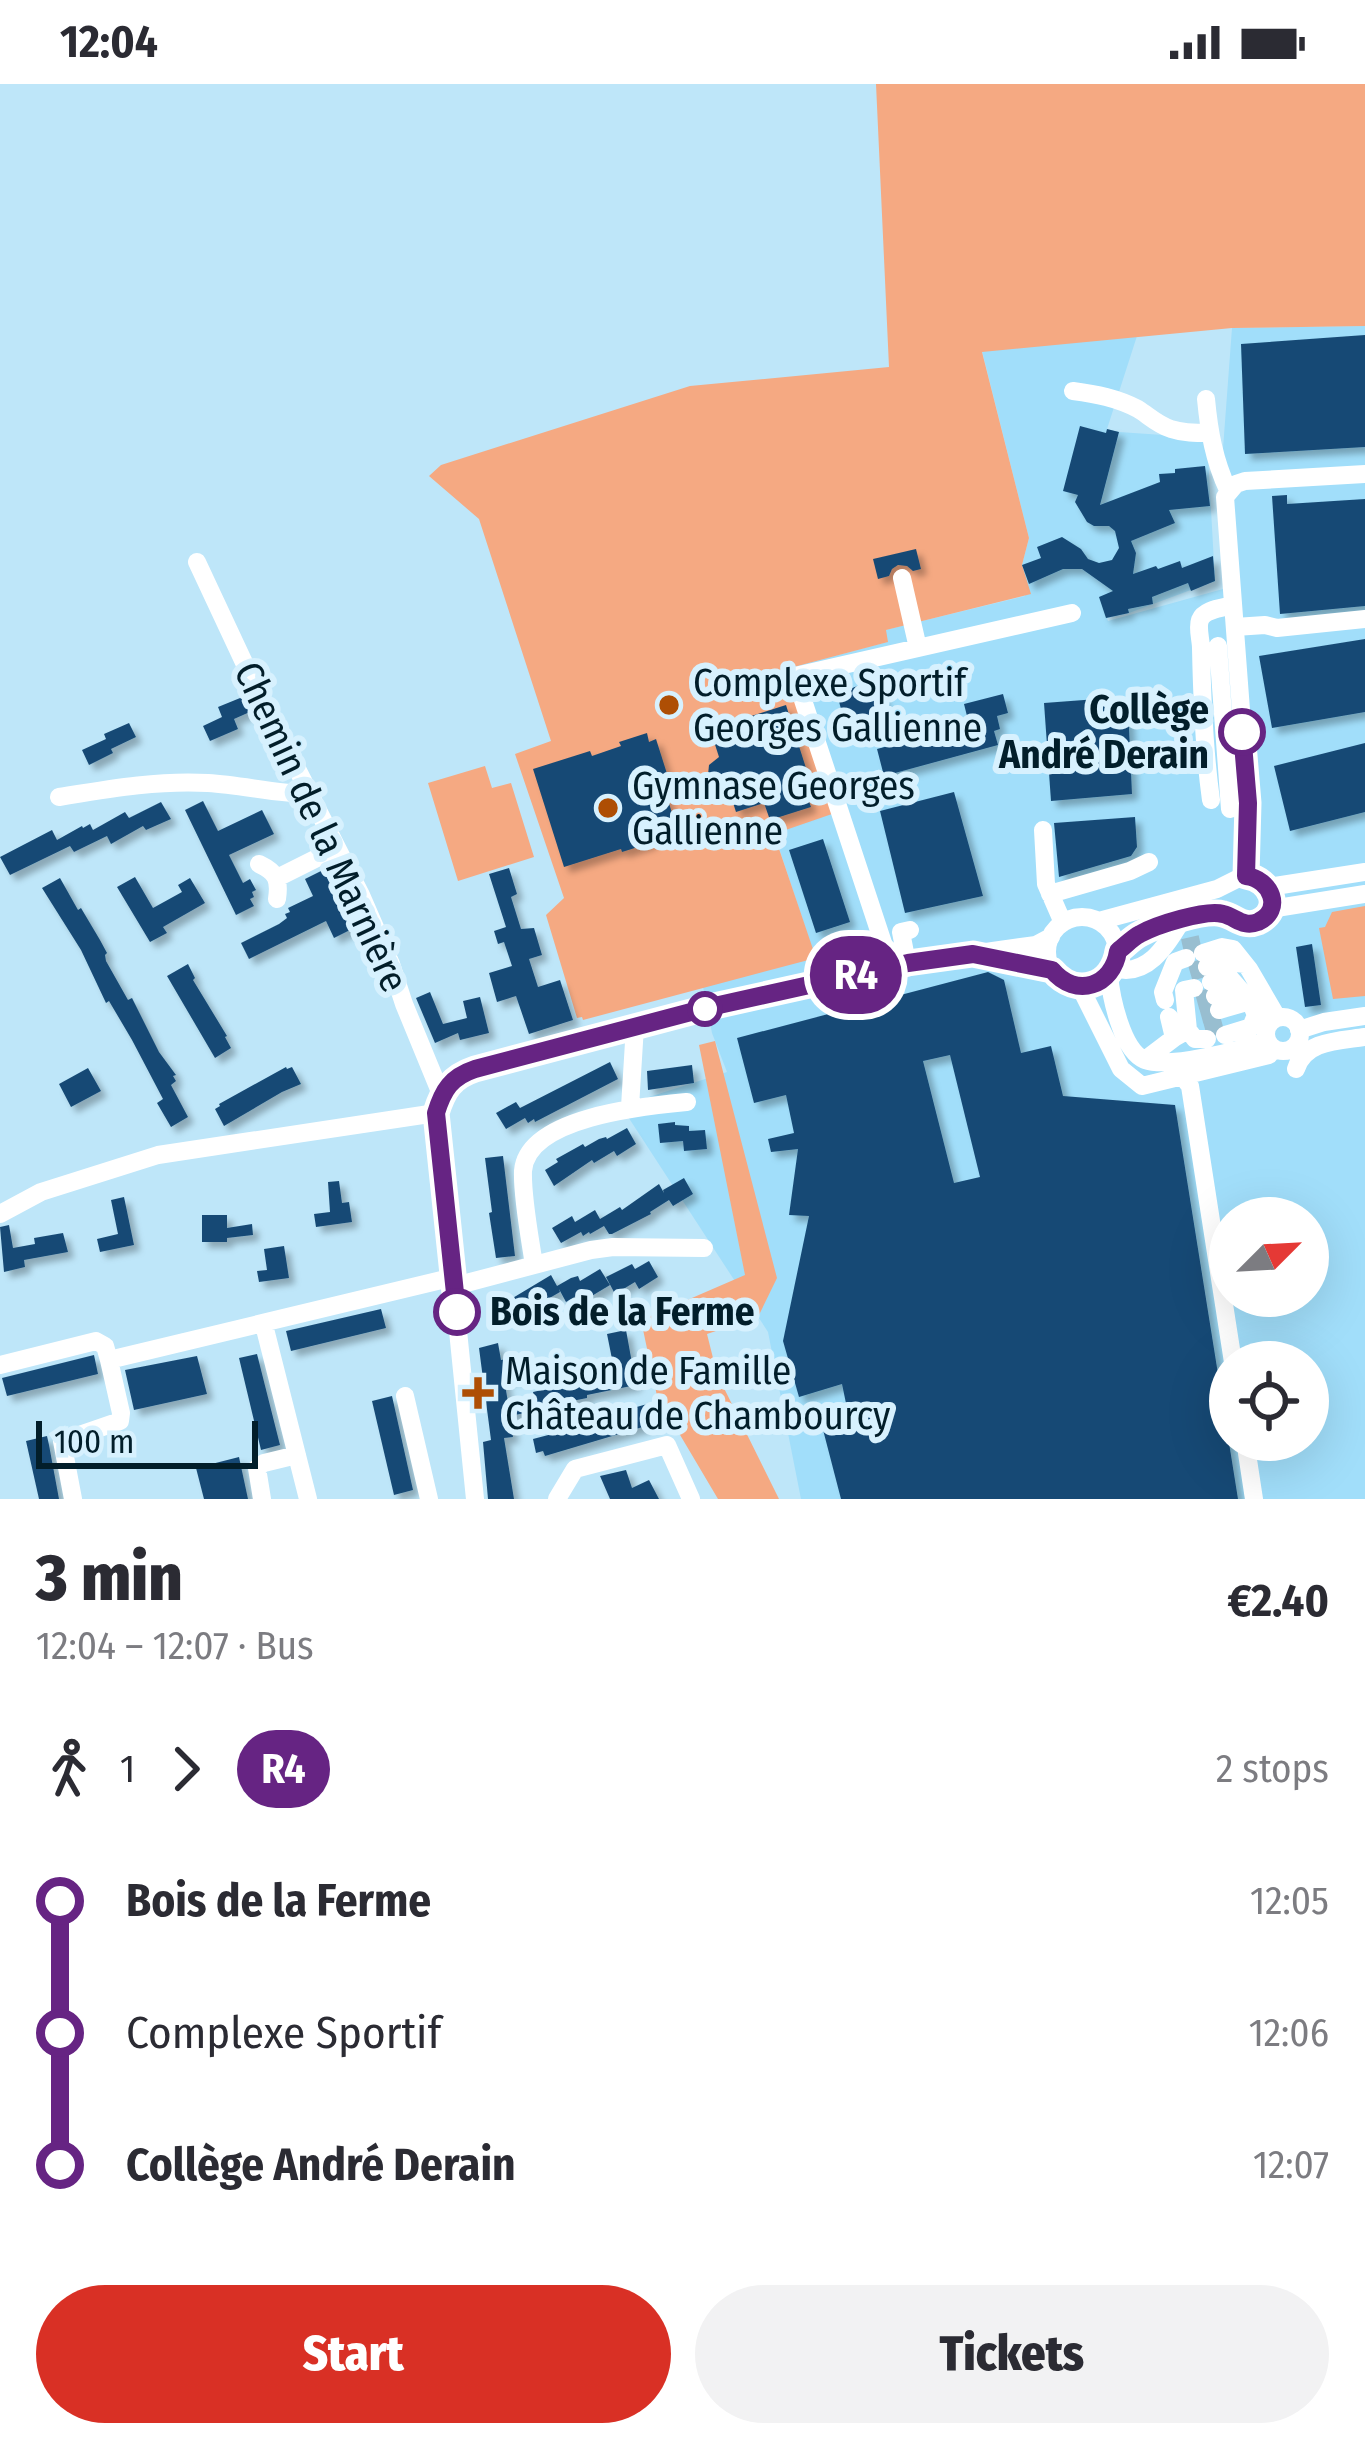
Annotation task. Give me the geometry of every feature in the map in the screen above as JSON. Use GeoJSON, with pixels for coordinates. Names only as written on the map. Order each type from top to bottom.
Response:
{"type":"FeatureCollection","features":[{"type":"Feature","properties":{"kind":"street"},"geometry":{"type":"LineString","coordinates":[[1073,391],[1123,403],[1177,432],[1209,434]]}},
{"type":"Feature","properties":{"kind":"street"},"geometry":{"type":"LineString","coordinates":[[1206,399],[1209,434],[1228,490],[1233,605],[1223,641],[1230,808]]}},
{"type":"Feature","properties":{"kind":"street"},"geometry":{"type":"LineString","coordinates":[[1228,490],[1245,481],[1365,474]]}},
{"type":"Feature","properties":{"kind":"street","name":"Chemin de la Marnière"},"geometry":{"type":"LineString","coordinates":[[197,562],[391,964],[438,1104],[475,1499]]}},
{"type":"Feature","properties":{"kind":"street"},"geometry":{"type":"LineString","coordinates":[[902,578],[917,648]]}},
{"type":"Feature","properties":{"kind":"street"},"geometry":{"type":"LineString","coordinates":[[1233,605],[1202,616],[1198,622],[1223,641],[1248,803],[1246,876]]}},
{"type":"Feature","properties":{"kind":"street"},"geometry":{"type":"LineString","coordinates":[[899,965],[795,676],[1072,613]]}},
{"type":"Feature","properties":{"kind":"street"},"geometry":{"type":"LineString","coordinates":[[1247,831],[1230,808],[1204,800],[1200,670],[1223,641],[1265,625],[1277,628],[1365,619]]}},
{"type":"Feature","properties":{"kind":"street"},"geometry":{"type":"LineString","coordinates":[[58,797],[176,782],[311,794]]}},
{"type":"Feature","properties":{"kind":"street"},"geometry":{"type":"LineString","coordinates":[[0,1214],[41,1192],[158,1155],[438,1104],[452,1079],[475,1069],[635,1026],[899,965],[1036,945],[1057,930],[1080,917],[1099,921],[1217,889],[1246,876],[1257,877],[1268,886],[1270,909],[1251,924],[1209,913],[1139,934],[1091,986],[1080,987],[1052,970],[1047,948],[1057,930],[1046,884],[1042,830]]}},
{"type":"Feature","properties":{"kind":"street"},"geometry":{"type":"LineString","coordinates":[[277,878],[337,848]]}},
{"type":"Feature","properties":{"kind":"street"},"geometry":{"type":"LineString","coordinates":[[1050,894],[1149,862]]}},
{"type":"Feature","properties":{"kind":"street"},"geometry":{"type":"LineString","coordinates":[[259,863],[273,870],[279,883],[278,898]]}},
{"type":"Feature","properties":{"kind":"street"},"geometry":{"type":"LineString","coordinates":[[1268,886],[1365,872]]}},
{"type":"Feature","properties":{"kind":"street"},"geometry":{"type":"LineString","coordinates":[[1270,909],[1365,894]]}},
{"type":"Feature","properties":{"kind":"street"},"geometry":{"type":"LineString","coordinates":[[1113,965],[1127,972],[1145,965],[1158,956],[1182,920]]}},
{"type":"Feature","properties":{"kind":"street"},"geometry":{"type":"LineString","coordinates":[[1099,921],[1112,934],[1112,996],[1124,1036],[1145,1060],[1171,1062],[1270,1044],[1290,1049],[1299,1035],[1324,1022],[1365,1016]]}},
{"type":"Feature","properties":{"kind":"street"},"geometry":{"type":"LineString","coordinates":[[899,965],[901,932],[910,930]]}},
{"type":"Feature","properties":{"kind":"street"},"geometry":{"type":"LineString","coordinates":[[1080,987],[1121,1069],[1142,1086],[1187,1082],[1269,1054],[1245,964],[1233,949],[1145,1060]]}},
{"type":"Feature","properties":{"kind":"street"},"geometry":{"type":"LineString","coordinates":[[973,954],[1052,970]]}},
{"type":"Feature","properties":{"kind":"street"},"geometry":{"type":"LineString","coordinates":[[1196,994],[1229,977],[1259,1009]]}},
{"type":"Feature","properties":{"kind":"street"},"geometry":{"type":"LineString","coordinates":[[1196,994],[1294,1020],[1299,1035]]}},
{"type":"Feature","properties":{"kind":"street"},"geometry":{"type":"LineString","coordinates":[[630,1107],[635,1026]]}},
{"type":"Feature","properties":{"kind":"street"},"geometry":{"type":"LineString","coordinates":[[1299,1035],[1365,1027]]}},
{"type":"Feature","properties":{"kind":"street"},"geometry":{"type":"LineString","coordinates":[[1296,1069],[1299,1058],[1316,1045],[1365,1037]]}},
{"type":"Feature","properties":{"kind":"street"},"geometry":{"type":"LineString","coordinates":[[1187,1082],[1230,1341]]}},
{"type":"Feature","properties":{"kind":"street"},"geometry":{"type":"LineString","coordinates":[[534,1265],[523,1168],[541,1138],[630,1107],[687,1102]]}},
{"type":"Feature","properties":{"kind":"street"},"geometry":{"type":"LineString","coordinates":[[109,1360],[613,1247],[704,1248]]}},
{"type":"Feature","properties":{"kind":"street"},"geometry":{"type":"LineString","coordinates":[[264,1324],[308,1499]]}},
{"type":"Feature","properties":{"kind":"street"},"geometry":{"type":"LineString","coordinates":[[0,1365],[96,1341],[105,1346],[120,1421],[62,1441],[74,1499]]}},
{"type":"Feature","properties":{"kind":"street"},"geometry":{"type":"LineString","coordinates":[[405,1396],[429,1499]]}},
{"type":"Feature","properties":{"kind":"street"},"geometry":{"type":"LineString","coordinates":[[557,1499],[575,1469],[667,1445],[691,1499]]}},
{"type":"Feature","properties":{"kind":"street"},"geometry":{"type":"LineString","coordinates":[[262,1499],[257,1468],[297,1454]]}},
{"type":"Feature","properties":{"kind":"street"},"geometry":{"type":"LineString","coordinates":[[1248,1461],[1254,1499]]}},
{"type":"Feature","properties":{"kind":"shaded area","name":"Complexe Sportif Georges Gallienne"},"geometry":{"type":"Polygon","coordinates":[[[876,84],[1365,84],[1365,326],[1232,328],[982,352],[1029,538],[1022,565],[1031,594],[886,630],[888,642],[786,669],[832,814],[774,834],[816,958],[583,1020],[577,1018],[546,915],[564,898],[515,754],[551,741],[479,519],[429,476],[441,465],[690,386],[889,367],[876,84]]]}},
{"type":"Feature","properties":{"kind":"shaded area"},"geometry":{"type":"Polygon","coordinates":[[[1365,326],[1365,1499],[801,1499],[768,1332],[621,1106],[727,1072],[712,1033],[703,987],[815,957],[774,833],[832,813],[785,669],[887,642],[885,630],[1025,596],[1022,565],[1029,538],[982,351],[1137,336],[1107,429],[1207,438],[1215,581],[1108,621],[1223,589],[1222,462],[1232,328],[1365,326]]]}},
{"type":"Feature","properties":{"kind":"shaded area"},"geometry":{"type":"Polygon","coordinates":[[[485,766],[492,788],[511,783],[534,857],[458,881],[428,783],[485,766]]]}},
{"type":"Feature","properties":{"kind":"shaded area"},"geometry":{"type":"Polygon","coordinates":[[[1365,906],[1365,996],[1333,999],[1319,928],[1325,927],[1332,912],[1365,906]]]}},
{"type":"Feature","properties":{"kind":"shaded area"},"geometry":{"type":"Polygon","coordinates":[[[715,1041],[777,1278],[758,1317],[707,1334],[717,1374],[779,1499],[718,1499],[657,1396],[641,1320],[745,1275],[699,1045],[715,1041]]]}},
{"type":"Feature","properties":{"kind":"building"},"geometry":{"type":"Polygon","coordinates":[[[1365,335],[1365,447],[1245,454],[1241,344],[1365,335]]]}},
{"type":"Feature","properties":{"kind":"building"},"geometry":{"type":"Polygon","coordinates":[[[1080,426],[1119,432],[1100,505],[1160,482],[1159,474],[1205,466],[1210,506],[1169,510],[1175,523],[1131,541],[1136,553],[1133,574],[1180,561],[1182,568],[1213,556],[1215,581],[1191,591],[1188,583],[1152,597],[1153,604],[1106,618],[1099,597],[1113,591],[1082,569],[1063,569],[1029,584],[1022,565],[1041,558],[1037,547],[1062,537],[1099,563],[1112,560],[1119,548],[1115,531],[1087,522],[1075,502],[1078,495],[1063,491],[1080,426]]]}},
{"type":"Feature","properties":{"kind":"building"},"geometry":{"type":"Polygon","coordinates":[[[1287,495],[1287,504],[1365,499],[1365,606],[1280,614],[1272,496],[1287,495]]]}},
{"type":"Feature","properties":{"kind":"building"},"geometry":{"type":"Polygon","coordinates":[[[916,549],[921,569],[898,565],[889,576],[878,579],[873,559],[916,549]]]}},
{"type":"Feature","properties":{"kind":"building"},"geometry":{"type":"Polygon","coordinates":[[[1365,639],[1365,712],[1272,728],[1259,656],[1365,639]]]}},
{"type":"Feature","properties":{"kind":"building"},"geometry":{"type":"Polygon","coordinates":[[[879,683],[889,721],[850,731],[837,694],[879,683]]]}},
{"type":"Feature","properties":{"kind":"building"},"geometry":{"type":"Polygon","coordinates":[[[1003,694],[1008,713],[997,716],[998,745],[884,776],[877,749],[969,724],[964,704],[1003,694]]]}},
{"type":"Feature","properties":{"kind":"building"},"geometry":{"type":"Polygon","coordinates":[[[245,696],[252,711],[234,719],[238,729],[210,741],[203,726],[222,717],[218,707],[245,696]]]}},
{"type":"Feature","properties":{"kind":"building"},"geometry":{"type":"Polygon","coordinates":[[[1124,697],[1132,794],[1051,801],[1044,703],[1124,697]]]}},
{"type":"Feature","properties":{"kind":"building"},"geometry":{"type":"Polygon","coordinates":[[[786,705],[812,787],[805,790],[811,807],[770,820],[764,803],[736,812],[727,784],[714,782],[708,775],[709,765],[719,757],[710,729],[786,705]]]}},
{"type":"Feature","properties":{"kind":"building"},"geometry":{"type":"Polygon","coordinates":[[[129,723],[136,737],[89,765],[82,750],[129,723]]]}},
{"type":"Feature","properties":{"kind":"building","name":"Gymnase Georges Gallienne"},"geometry":{"type":"Polygon","coordinates":[[[647,733],[649,742],[656,739],[670,783],[663,785],[678,831],[564,867],[533,769],[590,751],[592,756],[647,733]]]}},
{"type":"Feature","properties":{"kind":"building"},"geometry":{"type":"Polygon","coordinates":[[[1365,743],[1365,812],[1290,831],[1274,766],[1365,743]]]}},
{"type":"Feature","properties":{"kind":"building"},"geometry":{"type":"Polygon","coordinates":[[[954,792],[983,896],[905,913],[880,811],[954,792]]]}},
{"type":"Feature","properties":{"kind":"building"},"geometry":{"type":"Polygon","coordinates":[[[203,801],[218,831],[262,810],[274,834],[229,855],[243,883],[250,879],[256,890],[250,899],[254,906],[236,915],[185,810],[203,801]]]}},
{"type":"Feature","properties":{"kind":"building"},"geometry":{"type":"Polygon","coordinates":[[[161,802],[171,819],[146,830],[143,826],[111,844],[107,836],[74,852],[70,846],[10,875],[0,857],[52,830],[57,840],[82,826],[90,824],[93,830],[125,812],[129,818],[161,802]]]}},
{"type":"Feature","properties":{"kind":"building"},"geometry":{"type":"Polygon","coordinates":[[[1135,817],[1137,847],[1131,856],[1059,877],[1054,823],[1135,817]]]}},
{"type":"Feature","properties":{"kind":"building"},"geometry":{"type":"Polygon","coordinates":[[[823,839],[850,922],[816,933],[789,850],[823,839]]]}},
{"type":"Feature","properties":{"kind":"building"},"geometry":{"type":"Polygon","coordinates":[[[509,868],[517,894],[511,897],[521,929],[534,928],[542,955],[529,959],[538,987],[560,980],[573,1020],[529,1034],[516,996],[497,1002],[489,973],[512,966],[504,942],[498,944],[494,931],[506,927],[489,874],[509,868]]]}},
{"type":"Feature","properties":{"kind":"building"},"geometry":{"type":"Polygon","coordinates":[[[323,870],[354,928],[334,938],[326,921],[249,959],[241,943],[279,924],[287,918],[288,908],[313,896],[305,879],[323,870]]]}},
{"type":"Feature","properties":{"kind":"building"},"geometry":{"type":"Polygon","coordinates":[[[135,877],[153,908],[182,892],[178,885],[190,878],[205,903],[163,927],[167,933],[150,942],[117,887],[135,877]]]}},
{"type":"Feature","properties":{"kind":"building"},"geometry":{"type":"Polygon","coordinates":[[[60,878],[176,1075],[171,1085],[188,1117],[171,1127],[157,1103],[163,1099],[132,1040],[42,888],[60,878]]]}},
{"type":"Feature","properties":{"kind":"building"},"geometry":{"type":"Polygon","coordinates":[[[1312,944],[1321,1005],[1305,1007],[1296,947],[1312,944]]]}},
{"type":"Feature","properties":{"kind":"building"},"geometry":{"type":"Polygon","coordinates":[[[188,964],[231,1048],[215,1058],[167,976],[188,964]]]}},
{"type":"Feature","properties":{"kind":"building"},"geometry":{"type":"Polygon","coordinates":[[[988,972],[1004,980],[1021,1053],[1051,1046],[1063,1096],[1175,1105],[1213,1341],[1209,1341],[1209,1461],[1232,1461],[1238,1499],[841,1499],[821,1422],[848,1413],[842,1384],[799,1397],[783,1341],[809,1216],[789,1215],[798,1149],[771,1152],[768,1139],[794,1133],[786,1095],[754,1103],[737,1038],[988,972]],[[950,1055],[923,1061],[954,1183],[980,1177],[950,1055]]]}},
{"type":"Feature","properties":{"kind":"building"},"geometry":{"type":"Polygon","coordinates":[[[430,992],[443,1024],[467,1018],[463,1001],[480,997],[489,1033],[460,1040],[458,1033],[435,1043],[416,998],[430,992]]]}},
{"type":"Feature","properties":{"kind":"building"},"geometry":{"type":"Polygon","coordinates":[[[610,1062],[618,1079],[535,1122],[525,1118],[506,1129],[496,1113],[516,1102],[520,1108],[610,1062]]]}},
{"type":"Feature","properties":{"kind":"building"},"geometry":{"type":"Polygon","coordinates":[[[692,1065],[694,1083],[648,1090],[647,1071],[692,1065]]]}},
{"type":"Feature","properties":{"kind":"building"},"geometry":{"type":"Polygon","coordinates":[[[292,1067],[301,1084],[224,1126],[215,1109],[219,1104],[292,1067]]]}},
{"type":"Feature","properties":{"kind":"building"},"geometry":{"type":"Polygon","coordinates":[[[88,1068],[101,1091],[71,1107],[59,1084],[88,1068]]]}},
{"type":"Feature","properties":{"kind":"building"},"geometry":{"type":"Polygon","coordinates":[[[658,1124],[689,1126],[689,1131],[705,1130],[707,1149],[684,1151],[683,1141],[660,1143],[658,1124]]]}},
{"type":"Feature","properties":{"kind":"building"},"geometry":{"type":"Polygon","coordinates":[[[627,1128],[636,1144],[617,1156],[614,1151],[592,1160],[554,1186],[545,1170],[556,1159],[627,1128]]]}},
{"type":"Feature","properties":{"kind":"building"},"geometry":{"type":"Polygon","coordinates":[[[503,1156],[515,1256],[496,1258],[485,1158],[503,1156]]]}},
{"type":"Feature","properties":{"kind":"building"},"geometry":{"type":"Polygon","coordinates":[[[684,1178],[693,1194],[673,1206],[669,1200],[612,1234],[604,1226],[561,1243],[552,1228],[595,1210],[600,1219],[659,1184],[664,1193],[684,1178]]]}},
{"type":"Feature","properties":{"kind":"building"},"geometry":{"type":"Polygon","coordinates":[[[339,1181],[342,1203],[349,1202],[352,1222],[316,1227],[314,1214],[330,1212],[328,1182],[339,1181]]]}},
{"type":"Feature","properties":{"kind":"building"},"geometry":{"type":"Polygon","coordinates":[[[124,1197],[134,1245],[100,1252],[97,1239],[118,1234],[111,1200],[124,1197]]]}},
{"type":"Feature","properties":{"kind":"building"},"geometry":{"type":"Polygon","coordinates":[[[202,1215],[227,1215],[227,1228],[252,1224],[253,1235],[202,1242],[202,1215]]]}},
{"type":"Feature","properties":{"kind":"building"},"geometry":{"type":"Polygon","coordinates":[[[9,1225],[13,1248],[63,1233],[68,1252],[24,1260],[25,1267],[4,1272],[0,1227],[9,1225]]]}},
{"type":"Feature","properties":{"kind":"building"},"geometry":{"type":"Polygon","coordinates":[[[284,1246],[289,1278],[259,1282],[257,1271],[267,1270],[264,1249],[284,1246]]]}},
{"type":"Feature","properties":{"kind":"building"},"geometry":{"type":"Polygon","coordinates":[[[649,1261],[658,1277],[639,1289],[635,1282],[615,1294],[606,1277],[649,1261]]]}},
{"type":"Feature","properties":{"kind":"building"},"geometry":{"type":"Polygon","coordinates":[[[600,1269],[610,1285],[590,1297],[586,1290],[566,1302],[559,1289],[520,1315],[517,1309],[497,1320],[487,1304],[507,1293],[511,1299],[551,1275],[557,1286],[578,1276],[580,1281],[600,1269]]]}},
{"type":"Feature","properties":{"kind":"building"},"geometry":{"type":"Polygon","coordinates":[[[381,1309],[386,1328],[291,1351],[286,1331],[381,1309]]]}},
{"type":"Feature","properties":{"kind":"building"},"geometry":{"type":"Polygon","coordinates":[[[626,1330],[636,1385],[509,1416],[513,1437],[504,1438],[514,1499],[488,1499],[483,1442],[491,1440],[479,1348],[498,1343],[501,1360],[520,1357],[523,1376],[504,1379],[508,1402],[614,1369],[607,1334],[626,1330]]]}},
{"type":"Feature","properties":{"kind":"building"},"geometry":{"type":"Polygon","coordinates":[[[257,1354],[280,1445],[261,1450],[239,1358],[257,1354]]]}},
{"type":"Feature","properties":{"kind":"building"},"geometry":{"type":"Polygon","coordinates":[[[94,1355],[98,1374],[7,1396],[2,1378],[94,1355]]]}},
{"type":"Feature","properties":{"kind":"building"},"geometry":{"type":"Polygon","coordinates":[[[197,1356],[207,1394],[134,1410],[125,1370],[197,1356]]]}},
{"type":"Feature","properties":{"kind":"building"},"geometry":{"type":"Polygon","coordinates":[[[392,1396],[413,1490],[394,1495],[372,1401],[392,1396]]]}},
{"type":"Feature","properties":{"kind":"building"},"geometry":{"type":"Polygon","coordinates":[[[651,1403],[656,1423],[545,1456],[543,1451],[536,1453],[533,1439],[651,1403]]]}},
{"type":"Feature","properties":{"kind":"building"},"geometry":{"type":"Polygon","coordinates":[[[47,1436],[59,1499],[39,1499],[26,1441],[47,1436]]]}},
{"type":"Feature","properties":{"kind":"building"},"geometry":{"type":"Polygon","coordinates":[[[239,1457],[248,1499],[204,1499],[196,1468],[239,1457]]]}},
{"type":"Feature","properties":{"kind":"building"},"geometry":{"type":"Polygon","coordinates":[[[626,1470],[632,1488],[649,1480],[659,1499],[610,1499],[600,1476],[626,1470]]]}},
{"type":"Feature","properties":{"kind":"tunnel"},"geometry":{"type":"LineString","coordinates":[[1183,948],[1201,944]]}},
{"type":"Feature","properties":{"kind":"tunnel"},"geometry":{"type":"LineString","coordinates":[[1190,972],[1207,967]]}},
{"type":"Feature","properties":{"kind":"tunnel"},"geometry":{"type":"LineString","coordinates":[[1197,1001],[1215,996]]}},
{"type":"Feature","properties":{"kind":"tunnel"},"geometry":{"type":"LineString","coordinates":[[1201,1015],[1219,1010]]}},
{"type":"Feature","properties":{"kind":"tunnel"},"geometry":{"type":"LineString","coordinates":[[1205,1029],[1223,1024]]}},
{"type":"Feature","properties":{"kind":"bus line","name":"R4"},"geometry":{"type":"LineString","coordinates":[[457,1312],[436,1113],[452,1079],[635,1026],[932,959],[973,954],[1052,970],[1070,985],[1091,986],[1109,975],[1118,951],[1139,934],[1209,913],[1242,923],[1258,921],[1269,912],[1272,900],[1266,884],[1246,876],[1248,803],[1242,732]]}},
{"type":"Feature","properties":{"kind":"place","name":"Complexe Sportif Georges Gallienne"},"geometry":{"type":"Point","coordinates":[669,705]}},
{"type":"Feature","properties":{"kind":"place","name":"Collège André Derain"},"geometry":{"type":"Point","coordinates":[1242,732]}},
{"type":"Feature","properties":{"kind":"place","name":"Gymnase Georges Gallienne"},"geometry":{"type":"Point","coordinates":[608,808]}},
{"type":"Feature","properties":{"kind":"place","name":"Bois de la Ferme"},"geometry":{"type":"Point","coordinates":[457,1312]}},
{"type":"Feature","properties":{"kind":"place","name":"Maison de Famille Château de Chambourcy"},"geometry":{"type":"Point","coordinates":[478,1393]}}]}
